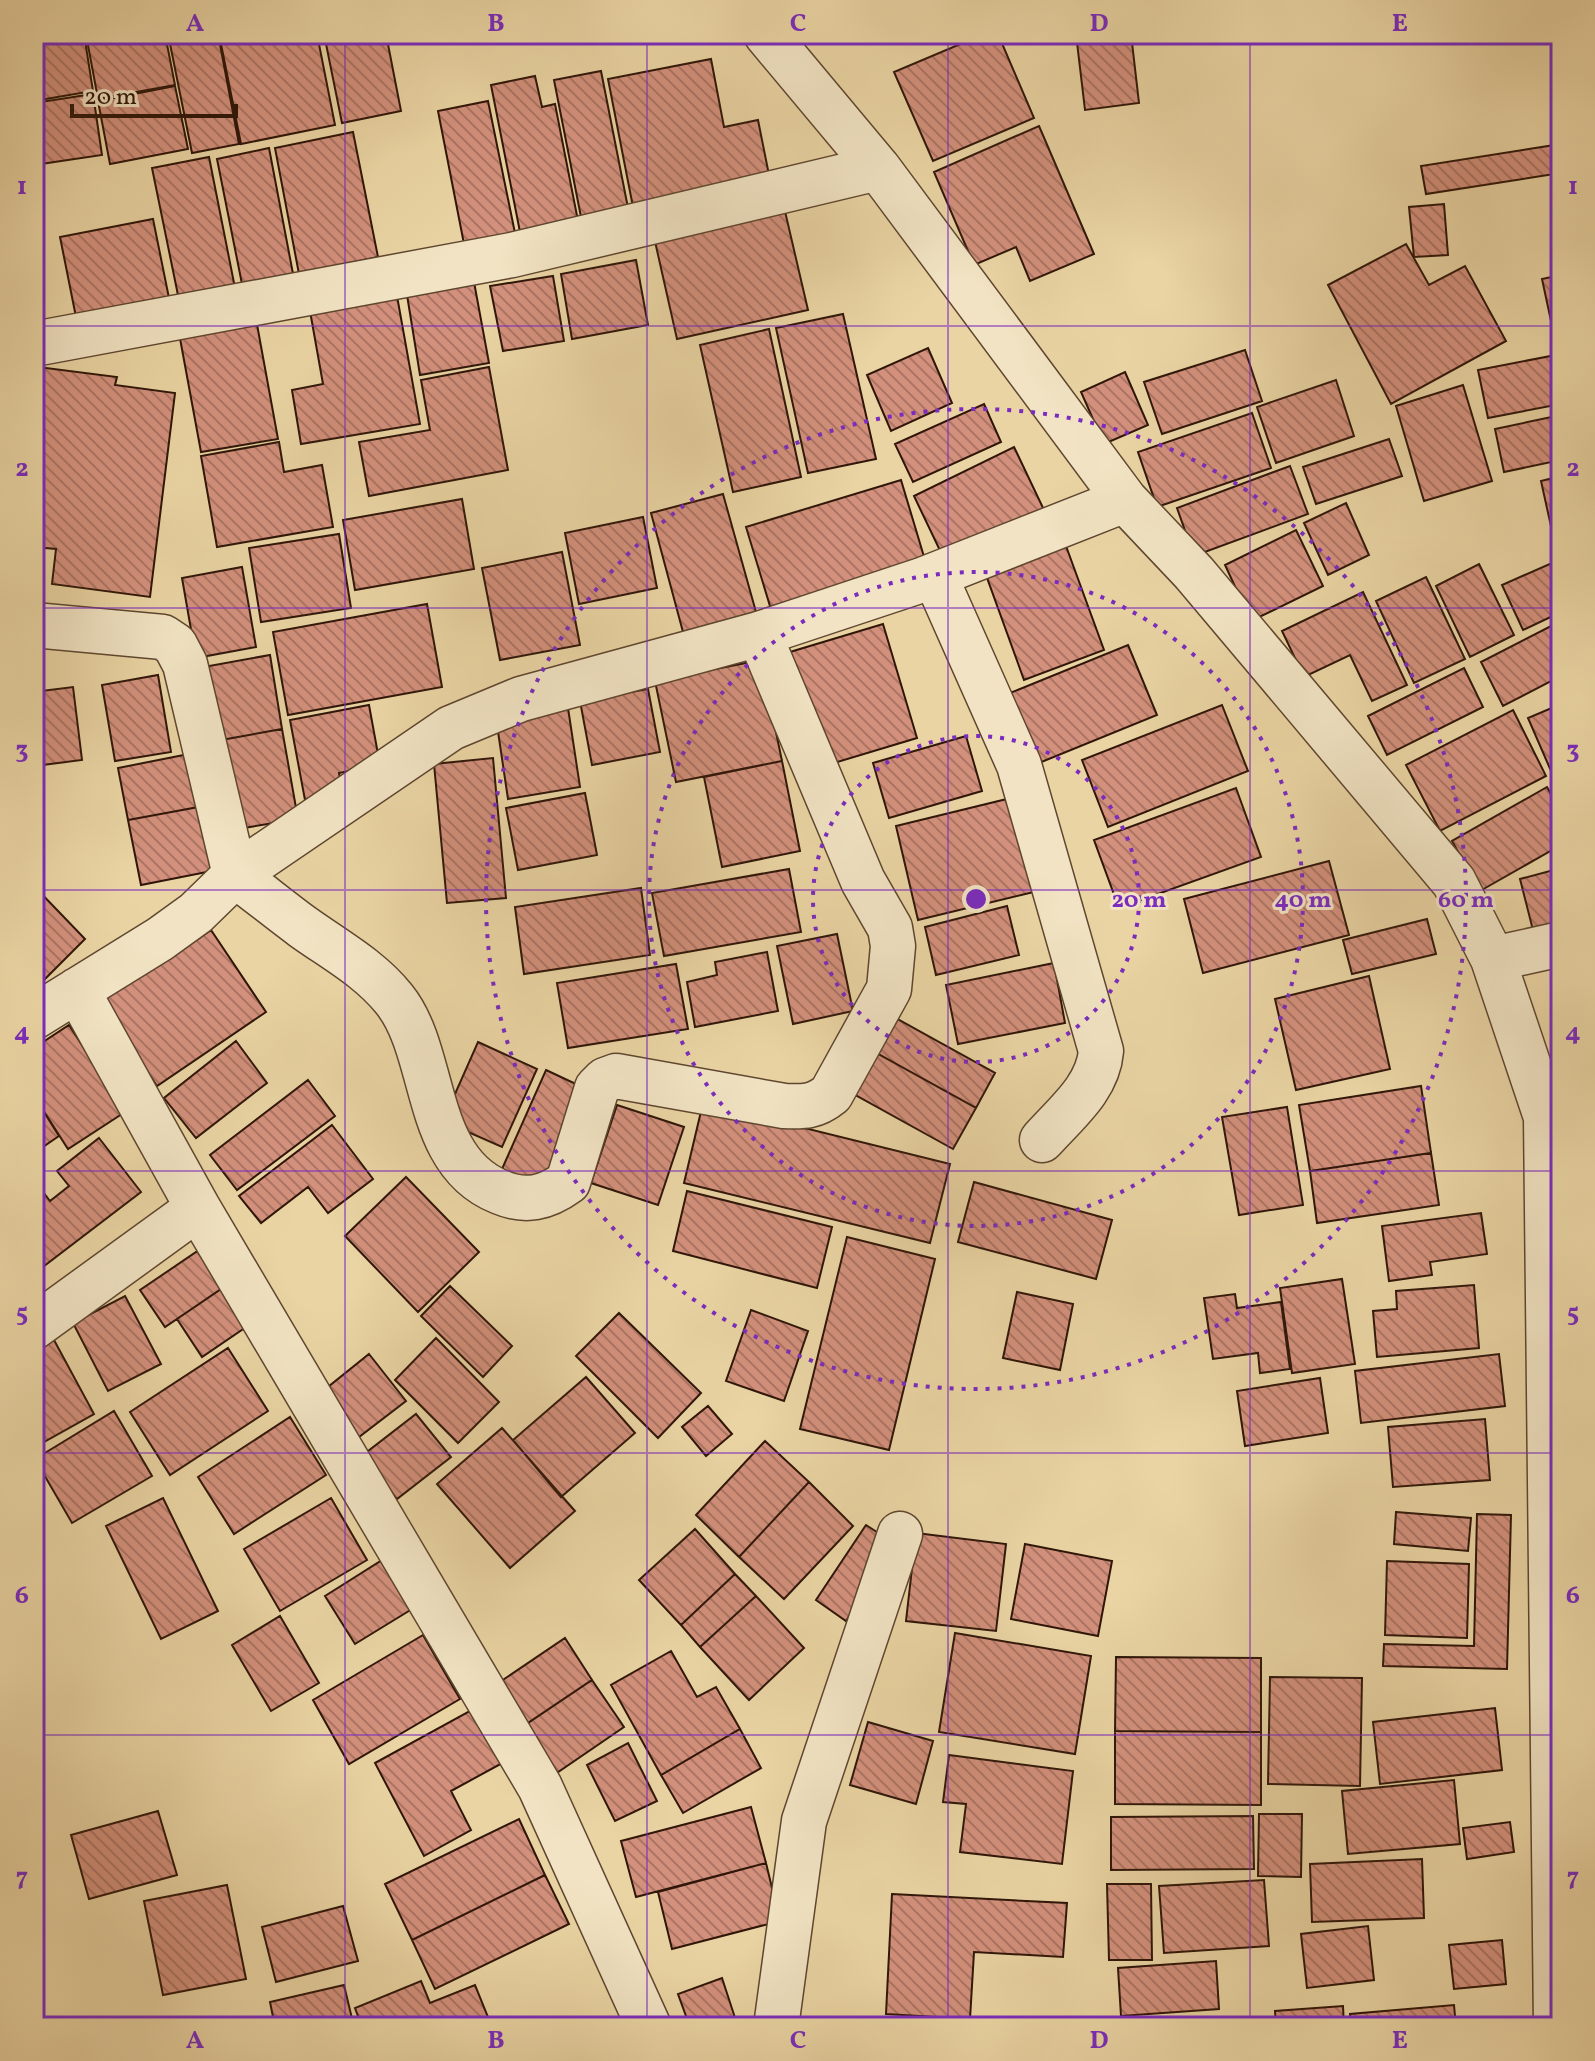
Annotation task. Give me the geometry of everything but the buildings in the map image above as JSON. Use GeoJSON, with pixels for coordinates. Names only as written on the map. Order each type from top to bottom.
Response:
{"type":"FeatureCollection","features":[{"type":"Feature","properties":{"kind":"street"},"geometry":{"type":"LineString","coordinates":[[766,34],[878,168],[1125,500],[1194,573],[1454,882],[1493,959],[1546,1117],[1545,1271],[1556,2027]]}},
{"type":"Feature","properties":{"kind":"street"},"geometry":{"type":"LineString","coordinates":[[34,344],[512,255],[878,168]]}},
{"type":"Feature","properties":{"kind":"street"},"geometry":{"type":"LineString","coordinates":[[34,1017],[160,939],[196,913],[235,875],[359,794],[451,728],[521,699],[759,634],[935,576],[1125,500]]}},
{"type":"Feature","properties":{"kind":"street"},"geometry":{"type":"LineString","coordinates":[[935,576],[1019,765],[1101,1051],[1100,1067],[1092,1084],[1042,1140]]}},
{"type":"Feature","properties":{"kind":"street"},"geometry":{"type":"LineString","coordinates":[[34,625],[163,637],[175,645],[185,664],[235,875],[371,973],[397,1002],[412,1036],[437,1119],[467,1169],[488,1187],[519,1199],[541,1197],[568,1182],[597,1088],[605,1080],[616,1076],[784,1106],[819,1104],[831,1094],[889,989],[893,946],[890,928],[863,881],[759,634]]}},
{"type":"Feature","properties":{"kind":"street"},"geometry":{"type":"LineString","coordinates":[[1493,959],[1561,944]]}},
{"type":"Feature","properties":{"kind":"street"},"geometry":{"type":"LineString","coordinates":[[77,990],[198,1208],[540,1787],[648,2027]]}},
{"type":"Feature","properties":{"kind":"street"},"geometry":{"type":"LineString","coordinates":[[34,1327],[198,1208]]}},
{"type":"Feature","properties":{"kind":"street"},"geometry":{"type":"LineString","coordinates":[[776,2027],[804,1821],[900,1534]]}}]}
